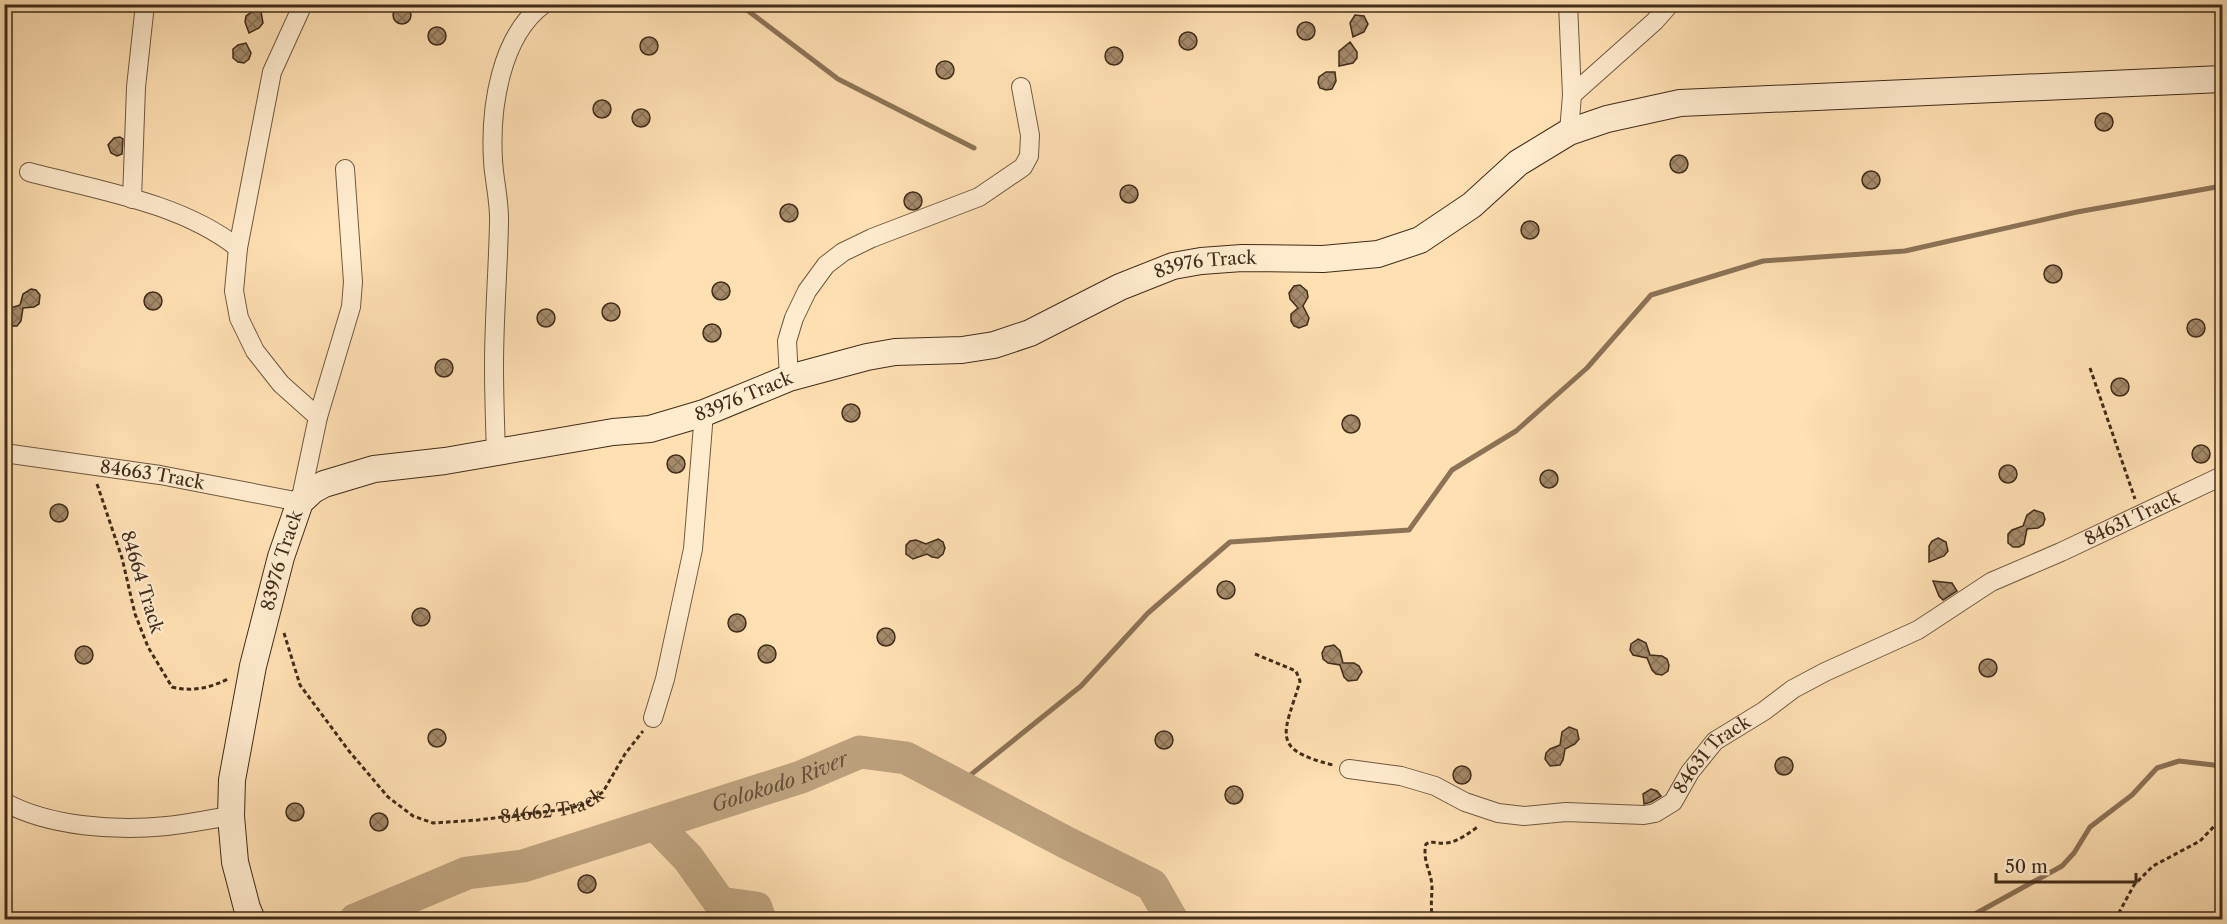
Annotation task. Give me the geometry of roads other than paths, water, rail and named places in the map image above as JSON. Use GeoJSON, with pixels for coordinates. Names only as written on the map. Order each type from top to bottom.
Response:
{"type":"FeatureCollection","features":[{"type":"Feature","properties":{"kind":"street"},"geometry":{"type":"LineString","coordinates":[[132,199],[136,87],[145,4]]}},
{"type":"Feature","properties":{"kind":"street"},"geometry":{"type":"LineString","coordinates":[[303,4],[272,72],[238,248],[234,291],[239,318],[255,351],[281,384],[318,417]]}},
{"type":"Feature","properties":{"kind":"street"},"geometry":{"type":"LineString","coordinates":[[496,453],[494,367],[499,220],[493,158],[493,112],[500,76],[516,35],[534,11],[544,4]]}},
{"type":"Feature","properties":{"kind":"street"},"geometry":{"type":"LineString","coordinates":[[1568,4],[1572,95],[1569,132]]}},
{"type":"Feature","properties":{"kind":"street"},"geometry":{"type":"LineString","coordinates":[[1572,95],[1655,21],[1670,4]]}},
{"type":"Feature","properties":{"kind":"street","name":"83976 Track"},"geometry":{"type":"LineString","coordinates":[[252,920],[235,862],[231,816],[232,780],[253,666],[281,557],[300,502],[324,484],[374,469],[445,461],[613,432],[650,429],[704,413],[789,378],[830,366],[895,352],[962,350],[994,345],[1030,333],[1120,287],[1173,266],[1242,258],[1323,258],[1378,254],[1420,240],[1472,206],[1518,163],[1569,132],[1607,119],[1680,103],[2223,79]]}},
{"type":"Feature","properties":{"kind":"street"},"geometry":{"type":"LineString","coordinates":[[789,378],[787,341],[794,318],[807,291],[826,265],[843,252],[872,238],[979,197],[1023,167],[1029,156],[1030,135],[1021,87]]}},
{"type":"Feature","properties":{"kind":"street"},"geometry":{"type":"LineString","coordinates":[[300,502],[318,417],[351,307],[353,282],[345,169]]}},
{"type":"Feature","properties":{"kind":"street"},"geometry":{"type":"LineString","coordinates":[[29,172],[132,199],[201,223],[238,248]]}},
{"type":"Feature","properties":{"kind":"street"},"geometry":{"type":"LineString","coordinates":[[653,718],[665,679],[693,549],[704,413]]}},
{"type":"Feature","properties":{"kind":"street","name":"84663 Track"},"geometry":{"type":"LineString","coordinates":[[4,453],[160,476],[300,502]]}},
{"type":"Feature","properties":{"kind":"street","name":"84631 Track"},"geometry":{"type":"LineString","coordinates":[[1349,769],[1401,776],[1435,786],[1465,802],[1497,813],[1524,816],[1566,812],[1644,815],[1655,813],[1673,802],[1690,772],[1715,741],[1764,711],[1793,688],[1918,630],[1991,582],[2223,476]]}},
{"type":"Feature","properties":{"kind":"street"},"geometry":{"type":"LineString","coordinates":[[4,802],[22,812],[62,822],[113,826],[171,826],[231,816]]}},
{"type":"Feature","properties":{"kind":"waterway"},"geometry":{"type":"LineString","coordinates":[[739,4],[838,79],[974,148]]}},
{"type":"Feature","properties":{"kind":"waterway"},"geometry":{"type":"LineString","coordinates":[[1488,4],[1491,8]]}},
{"type":"Feature","properties":{"kind":"waterway"},"geometry":{"type":"LineString","coordinates":[[958,785],[1081,686],[1148,613],[1230,542],[1409,530],[1452,470],[1516,431],[1587,368],[1651,295],[1763,261],[1905,251],[2077,212],[2222,186]]}},
{"type":"Feature","properties":{"kind":"waterway","name":"Golokodo River"},"geometry":{"type":"LineString","coordinates":[[355,920],[467,873],[523,866],[801,777],[860,752],[906,758],[1152,885],[1172,920]]}},
{"type":"Feature","properties":{"kind":"waterway"},"geometry":{"type":"LineString","coordinates":[[1964,920],[2062,866],[2074,853],[2090,827],[2132,795],[2157,768],[2179,761],[2222,766]]}},
{"type":"Feature","properties":{"kind":"waterway"},"geometry":{"type":"LineString","coordinates":[[655,824],[688,858],[720,903],[756,908],[760,920]]}}]}
